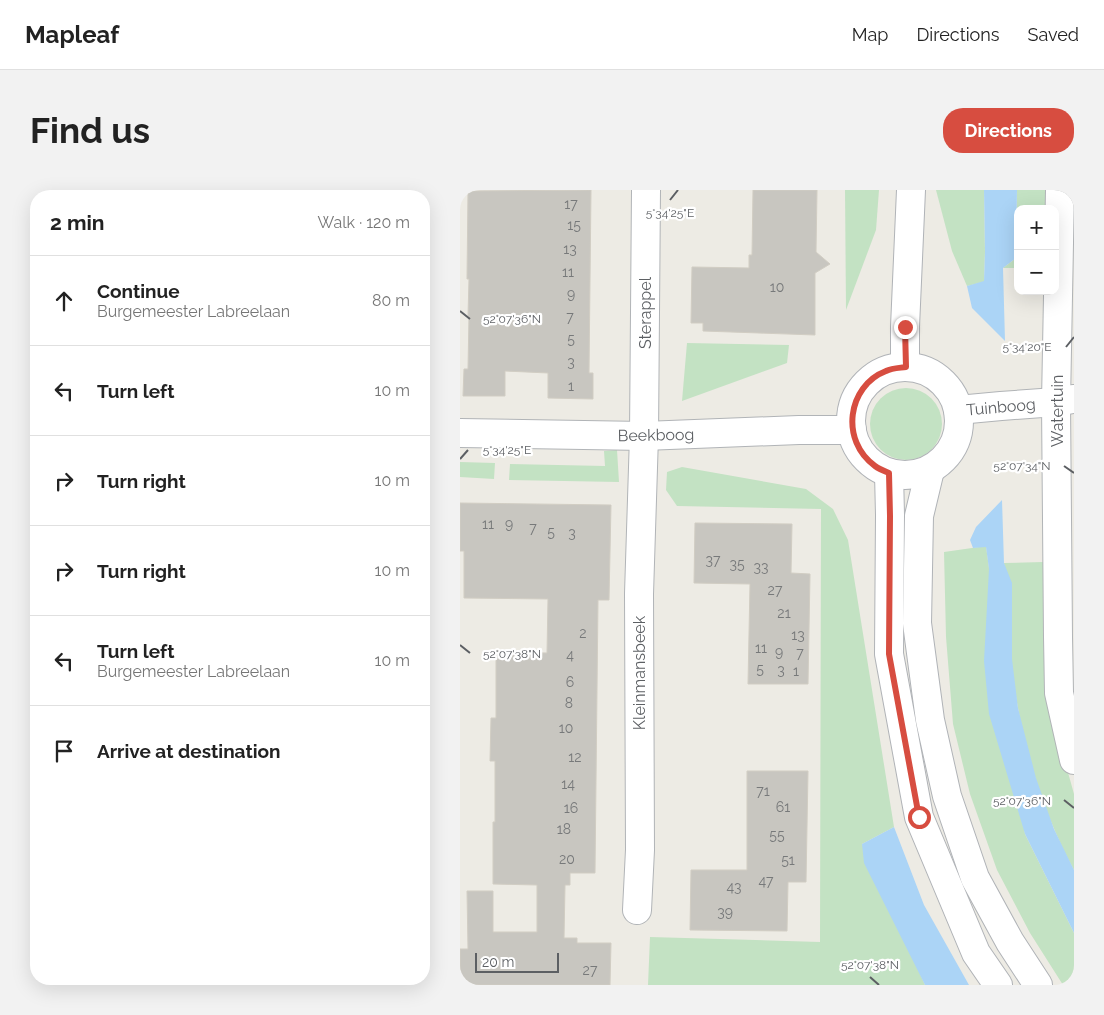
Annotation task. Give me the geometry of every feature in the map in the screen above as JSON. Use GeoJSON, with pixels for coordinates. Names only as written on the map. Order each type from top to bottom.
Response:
{"type":"FeatureCollection","features":[{"type":"Feature","properties":{"kind":"street","name":"Sterappel"},"geometry":{"type":"LineString","coordinates":[[644,436],[646,190]]}},
{"type":"Feature","properties":{"kind":"street"},"geometry":{"type":"LineString","coordinates":[[906,367],[905,327],[911,190]]}},
{"type":"Feature","properties":{"kind":"street","name":"Watertuin"},"geometry":{"type":"LineString","coordinates":[[1060,190],[1065,400],[1067,691],[1074,760]]}},
{"type":"Feature","properties":{"kind":"street"},"geometry":{"type":"LineString","coordinates":[[906,367],[924,370],[940,380],[952,393],[958,410],[959,428],[954,445],[944,459],[930,470],[917,474],[902,476],[875,467],[856,444],[852,430],[852,411],[858,394],[871,379],[887,370],[906,367]]}},
{"type":"Feature","properties":{"kind":"street","name":"Tuinboog"},"geometry":{"type":"LineString","coordinates":[[958,410],[1065,400]]}},
{"type":"Feature","properties":{"kind":"street","name":"Beekboog"},"geometry":{"type":"LineString","coordinates":[[460,433],[644,436],[799,430],[852,430]]}},
{"type":"Feature","properties":{"kind":"street","name":"Kleinmansbeek"},"geometry":{"type":"LineString","coordinates":[[637,910],[640,850],[639,594],[644,436]]}},
{"type":"Feature","properties":{"kind":"street"},"geometry":{"type":"LineString","coordinates":[[930,470],[919,516],[917,622],[930,720],[947,796],[975,878],[1010,942],[1038,985]]}},
{"type":"Feature","properties":{"kind":"street"},"geometry":{"type":"LineString","coordinates":[[889,473],[889,654],[919,817],[976,953],[998,985]]}},
{"type":"Feature","properties":{"kind":"green space"},"geometry":{"type":"Polygon","coordinates":[[[845,190],[879,190],[876,230],[846,310],[845,190]]]}},
{"type":"Feature","properties":{"kind":"green space"},"geometry":{"type":"Polygon","coordinates":[[[936,190],[984,190],[984,282],[967,286],[952,251],[936,190]]]}},
{"type":"Feature","properties":{"kind":"green space"},"geometry":{"type":"Polygon","coordinates":[[[1017,190],[1047,190],[1046,205],[1017,205],[1017,190]]]}},
{"type":"Feature","properties":{"kind":"green space"},"geometry":{"type":"Polygon","coordinates":[[[1014,260],[1014,268],[1003,268],[1014,260]]]}},
{"type":"Feature","properties":{"kind":"green space"},"geometry":{"type":"Polygon","coordinates":[[[687,343],[789,345],[787,363],[682,401],[687,343]]]}},
{"type":"Feature","properties":{"kind":"green space"},"geometry":{"type":"Polygon","coordinates":[[[906,388],[926,394],[936,404],[942,424],[936,444],[926,454],[906,460],[886,454],[876,444],[870,424],[876,404],[886,394],[906,388]]]}},
{"type":"Feature","properties":{"kind":"green space"},"geometry":{"type":"Polygon","coordinates":[[[617,450],[619,482],[509,480],[510,464],[605,466],[604,451],[617,450]]]}},
{"type":"Feature","properties":{"kind":"green space"},"geometry":{"type":"Polygon","coordinates":[[[460,462],[495,463],[494,479],[460,477],[460,462]]]}},
{"type":"Feature","properties":{"kind":"green space"},"geometry":{"type":"Polygon","coordinates":[[[682,467],[806,489],[833,509],[848,540],[894,827],[862,844],[925,985],[648,985],[650,937],[820,942],[821,509],[677,506],[666,490],[667,472],[682,467]]]}},
{"type":"Feature","properties":{"kind":"green space"},"geometry":{"type":"Polygon","coordinates":[[[986,546],[1025,834],[1074,933],[1074,985],[1063,985],[1030,933],[997,870],[970,794],[953,724],[946,637],[944,552],[986,546]]]}},
{"type":"Feature","properties":{"kind":"green space"},"geometry":{"type":"Polygon","coordinates":[[[1043,562],[1044,659],[1049,704],[1074,794],[1074,870],[1055,832],[1033,770],[1018,708],[1011,654],[1004,563],[1043,562]]]}},
{"type":"Feature","properties":{"kind":"water"},"geometry":{"type":"Polygon","coordinates":[[[984,190],[1017,190],[1017,205],[1014,205],[1014,260],[1003,268],[1005,341],[972,308],[967,286],[984,281],[984,190]]]}},
{"type":"Feature","properties":{"kind":"water"},"geometry":{"type":"Polygon","coordinates":[[[1002,500],[1004,563],[1012,583],[1012,659],[1018,708],[1036,778],[1054,829],[1074,870],[1074,933],[1025,834],[989,714],[984,661],[989,569],[986,547],[973,548],[970,540],[976,527],[1002,500]]]}},
{"type":"Feature","properties":{"kind":"water"},"geometry":{"type":"Polygon","coordinates":[[[894,827],[924,905],[969,985],[925,985],[864,863],[862,844],[894,827]]]}},
{"type":"Feature","properties":{"kind":"building"},"geometry":{"type":"Polygon","coordinates":[[[591,190],[589,373],[593,373],[593,399],[548,398],[548,373],[505,371],[505,396],[463,396],[464,369],[468,369],[468,191],[591,190]]]}},
{"type":"Feature","properties":{"kind":"building"},"geometry":{"type":"Polygon","coordinates":[[[753,190],[817,190],[816,252],[830,264],[815,273],[815,335],[703,331],[703,323],[691,323],[692,267],[749,268],[749,255],[752,255],[753,190]]]}},
{"type":"Feature","properties":{"kind":"building"},"geometry":{"type":"Polygon","coordinates":[[[460,503],[611,505],[609,600],[598,600],[595,873],[570,873],[570,885],[565,885],[564,938],[577,938],[577,943],[611,943],[610,985],[460,985],[460,949],[468,949],[467,891],[493,891],[493,932],[537,932],[537,885],[493,884],[495,761],[490,761],[491,718],[496,718],[496,652],[547,653],[548,599],[464,598],[464,551],[460,551],[460,503]]]}},
{"type":"Feature","properties":{"kind":"building"},"geometry":{"type":"Polygon","coordinates":[[[695,523],[792,524],[791,573],[810,574],[808,684],[748,684],[750,584],[694,583],[695,523]]]}},
{"type":"Feature","properties":{"kind":"building"},"geometry":{"type":"Polygon","coordinates":[[[747,771],[808,771],[806,882],[788,882],[787,931],[690,930],[691,870],[747,870],[747,771]]]}},
{"type":"Feature","properties":{"kind":"route"},"geometry":{"type":"LineString","coordinates":[[905,327],[906,367],[887,370],[871,379],[858,394],[852,411],[852,430],[856,444],[864,456],[875,467],[889,473],[889,654],[919,817]]}}]}
